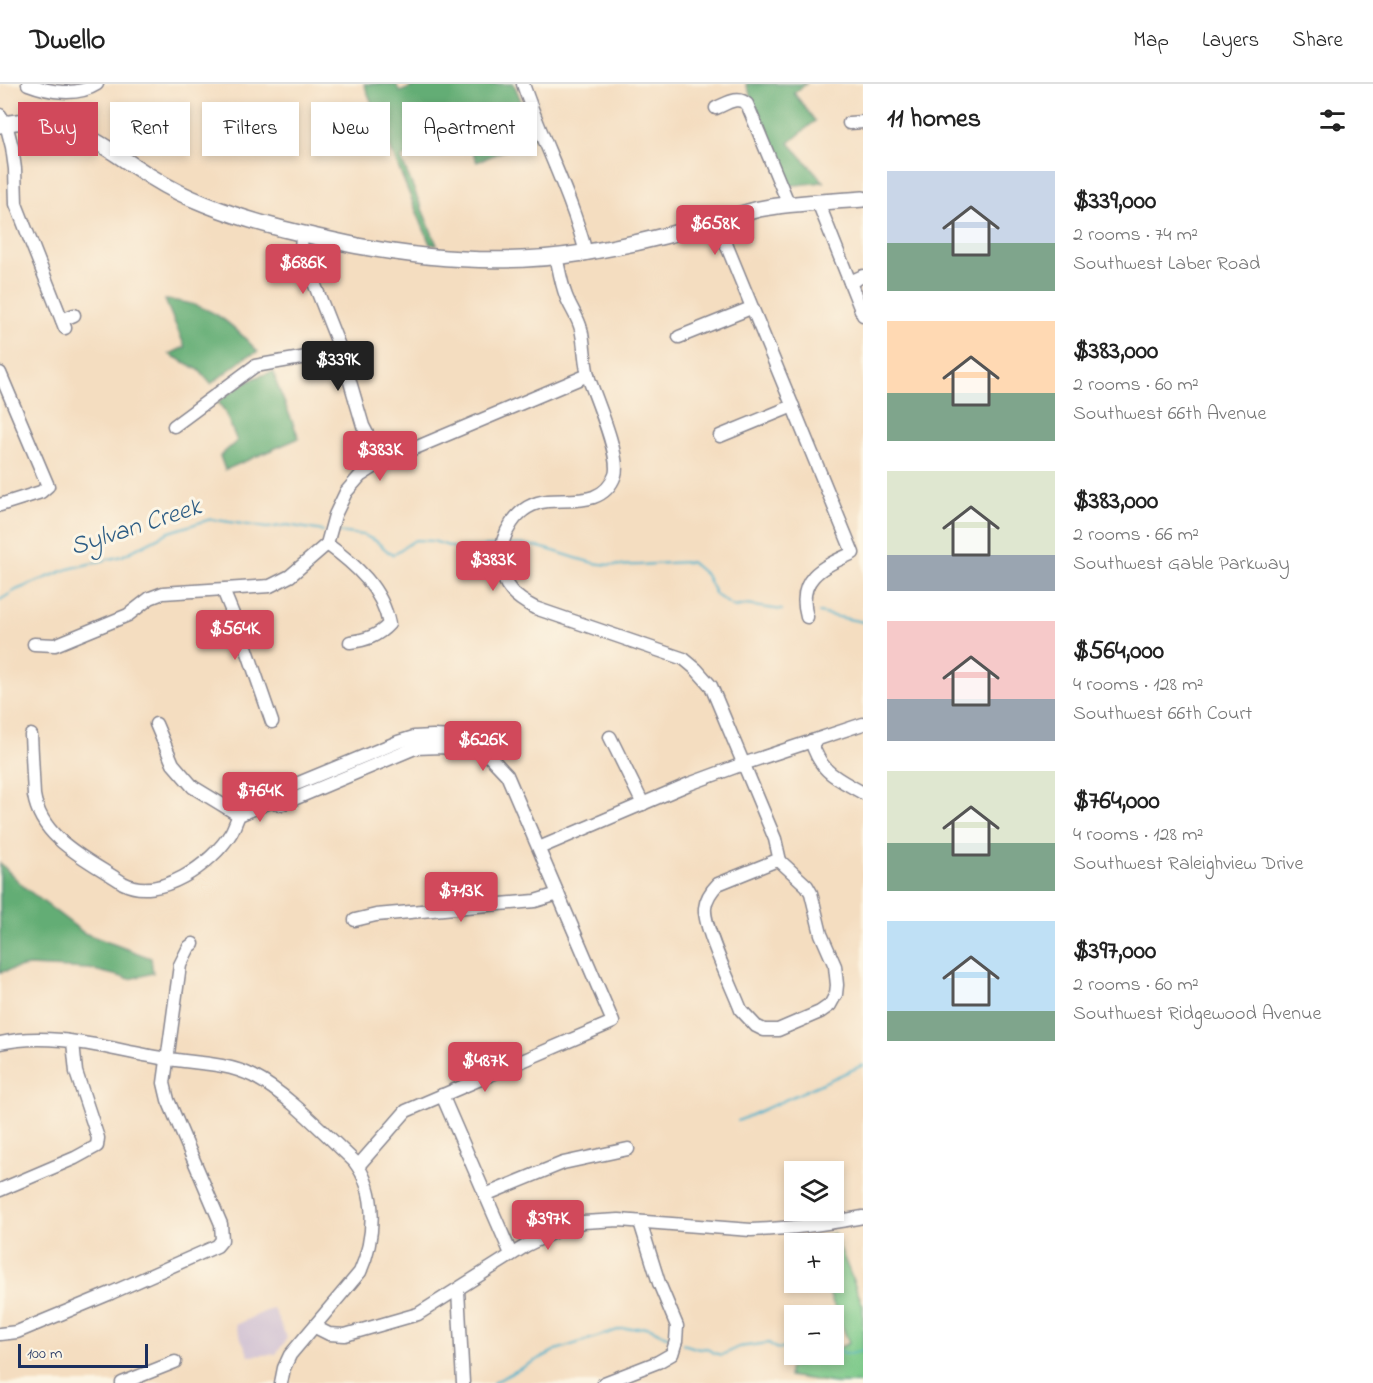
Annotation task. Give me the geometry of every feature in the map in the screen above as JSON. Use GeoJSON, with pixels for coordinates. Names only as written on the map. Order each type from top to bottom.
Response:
{"type":"FeatureCollection","features":[{"type":"Feature","properties":{"kind":"main road"},"geometry":{"type":"LineString","coordinates":[[2,121],[44,122],[71,129],[106,146],[153,178],[190,197],[232,214],[356,245],[419,256],[485,259],[586,253],[663,237],[758,210],[863,199]]}},
{"type":"Feature","properties":{"kind":"street"},"geometry":{"type":"LineString","coordinates":[[28,84],[74,92],[97,84]]}},
{"type":"Feature","properties":{"kind":"street"},"geometry":{"type":"LineString","coordinates":[[523,84],[529,104],[574,212],[586,253]]}},
{"type":"Feature","properties":{"kind":"street"},"geometry":{"type":"LineString","coordinates":[[716,108],[737,99],[747,104],[789,205]]}},
{"type":"Feature","properties":{"kind":"street"},"geometry":{"type":"LineString","coordinates":[[2,121],[15,169],[16,204],[67,321]]}},
{"type":"Feature","properties":{"kind":"street"},"geometry":{"type":"LineString","coordinates":[[849,123],[863,122]]}},
{"type":"Feature","properties":{"kind":"street"},"geometry":{"type":"LineString","coordinates":[[818,202],[863,315]]}},
{"type":"Feature","properties":{"kind":"street"},"geometry":{"type":"LineString","coordinates":[[717,222],[793,406],[858,550],[826,565],[808,581],[803,602],[807,617]]}},
{"type":"Feature","properties":{"kind":"street"},"geometry":{"type":"LineString","coordinates":[[302,232],[301,250],[341,351],[363,426],[382,462]]}},
{"type":"Feature","properties":{"kind":"street"},"geometry":{"type":"LineString","coordinates":[[556,256],[566,296],[581,327],[588,375],[616,459],[615,475],[606,488],[597,495],[583,501],[541,503],[512,521],[504,537],[500,560],[506,585],[513,595],[535,608],[684,659],[711,686],[775,839],[780,861],[807,886],[811,893],[821,934],[835,966],[837,985],[834,999],[820,1012],[778,1030],[764,1030],[750,1021],[741,1010],[708,928],[704,909],[711,890],[718,884],[780,861]]}},
{"type":"Feature","properties":{"kind":"street"},"geometry":{"type":"LineString","coordinates":[[850,282],[863,276]]}},
{"type":"Feature","properties":{"kind":"street"},"geometry":{"type":"LineString","coordinates":[[679,337],[752,308]]}},
{"type":"Feature","properties":{"kind":"street"},"geometry":{"type":"LineString","coordinates":[[174,426],[255,366],[341,351]]}},
{"type":"Feature","properties":{"kind":"street"},"geometry":{"type":"LineString","coordinates":[[0,373],[48,486],[41,492],[0,505]]}},
{"type":"Feature","properties":{"kind":"street"},"geometry":{"type":"LineString","coordinates":[[34,644],[55,645],[128,615],[150,598],[163,593],[270,586],[290,576],[327,544],[335,515],[346,492],[360,477],[382,462],[588,375]]}},
{"type":"Feature","properties":{"kind":"street"},"geometry":{"type":"LineString","coordinates":[[720,436],[793,406]]}},
{"type":"Feature","properties":{"kind":"street"},"geometry":{"type":"LineString","coordinates":[[327,544],[353,563],[374,588],[386,610],[389,624],[381,634],[350,642]]}},
{"type":"Feature","properties":{"kind":"street"},"geometry":{"type":"LineString","coordinates":[[223,590],[272,722]]}},
{"type":"Feature","properties":{"kind":"street"},"geometry":{"type":"LineString","coordinates":[[156,724],[173,764],[193,787],[239,815]]}},
{"type":"Feature","properties":{"kind":"street"},"geometry":{"type":"LineString","coordinates":[[539,848],[743,764],[863,724]]}},
{"type":"Feature","properties":{"kind":"street"},"geometry":{"type":"LineString","coordinates":[[31,735],[34,795],[44,823],[58,839],[129,886],[151,889],[197,867],[223,843],[239,815],[270,802],[277,792],[398,742],[414,737],[455,737],[467,741],[474,749],[490,757],[507,775],[613,1022],[406,1111],[358,1166]]}},
{"type":"Feature","properties":{"kind":"street"},"geometry":{"type":"LineString","coordinates":[[610,737],[643,804]]}},
{"type":"Feature","properties":{"kind":"street"},"geometry":{"type":"LineString","coordinates":[[811,741],[824,769],[863,793]]}},
{"type":"Feature","properties":{"kind":"street"},"geometry":{"type":"LineString","coordinates":[[355,920],[376,915],[535,901],[558,894]]}},
{"type":"Feature","properties":{"kind":"street"},"geometry":{"type":"LineString","coordinates":[[0,1334],[17,1332],[111,1293],[217,1246],[222,1240],[221,1224],[168,1100],[164,1083],[180,965],[189,947],[193,944]]}},
{"type":"Feature","properties":{"kind":"street"},"geometry":{"type":"LineString","coordinates":[[0,1043],[24,1038],[73,1042],[166,1059],[227,1066],[251,1075],[278,1092],[358,1166],[363,1173],[372,1211],[371,1236],[364,1264],[360,1272],[286,1361],[281,1383]]}},
{"type":"Feature","properties":{"kind":"street"},"geometry":{"type":"LineString","coordinates":[[0,1190],[75,1158],[97,1146],[98,1138],[76,1072],[73,1042]]}},
{"type":"Feature","properties":{"kind":"street"},"geometry":{"type":"LineString","coordinates":[[442,1095],[511,1254]]}},
{"type":"Feature","properties":{"kind":"street"},"geometry":{"type":"LineString","coordinates":[[485,1195],[563,1163],[628,1149]]}},
{"type":"Feature","properties":{"kind":"street"},"geometry":{"type":"LineString","coordinates":[[315,1327],[321,1332],[339,1336],[418,1314],[511,1254],[553,1232],[582,1222],[608,1220],[772,1230],[813,1226],[863,1217]]}},
{"type":"Feature","properties":{"kind":"street"},"geometry":{"type":"LineString","coordinates":[[604,1383],[658,1362],[672,1354],[676,1341],[677,1326],[659,1283],[640,1222]]}},
{"type":"Feature","properties":{"kind":"street"},"geometry":{"type":"LineString","coordinates":[[458,1290],[463,1383]]}},
{"type":"Feature","properties":{"kind":"street"},"geometry":{"type":"LineString","coordinates":[[122,1383],[175,1362]]}},
{"type":"Feature","properties":{"kind":"shaded area"},"geometry":{"type":"Polygon","coordinates":[[[273,1308],[287,1338],[276,1354],[249,1356],[235,1325],[273,1308]]]}},
{"type":"Feature","properties":{"kind":"green space"},"geometry":{"type":"Polygon","coordinates":[[[364,84],[396,84],[400,92],[419,84],[514,84],[521,102],[402,102],[402,156],[406,156],[401,158],[437,245],[430,244],[390,147],[390,102],[371,102],[364,84]]]}},
{"type":"Feature","properties":{"kind":"green space"},"geometry":{"type":"Polygon","coordinates":[[[746,84],[806,84],[794,93],[815,121],[789,143],[824,182],[788,186],[746,84]]]}},
{"type":"Feature","properties":{"kind":"green space"},"geometry":{"type":"Polygon","coordinates":[[[474,156],[491,156],[477,162],[474,156]]]}},
{"type":"Feature","properties":{"kind":"green space"},"geometry":{"type":"Polygon","coordinates":[[[165,300],[206,309],[228,323],[258,352],[246,357],[211,384],[199,370],[169,354],[185,347],[165,300]]]}},
{"type":"Feature","properties":{"kind":"green space"},"geometry":{"type":"Polygon","coordinates":[[[274,372],[299,438],[225,470],[220,456],[237,441],[224,410],[218,402],[251,380],[274,372]]]}},
{"type":"Feature","properties":{"kind":"green space"},"geometry":{"type":"Polygon","coordinates":[[[0,863],[24,887],[84,933],[151,958],[153,973],[130,979],[90,969],[28,966],[0,972],[0,863]]]}},
{"type":"Feature","properties":{"kind":"green space"},"geometry":{"type":"Polygon","coordinates":[[[844,1258],[863,1306],[863,1383],[835,1383],[789,1376],[789,1369],[799,1365],[844,1365],[844,1345],[849,1343],[844,1330],[844,1305],[834,1305],[829,1293],[844,1293],[844,1258]]]}},
{"type":"Feature","properties":{"kind":"waterway","name":"Sylvan Creek"},"geometry":{"type":"LineString","coordinates":[[0,600],[16,590],[68,569],[122,556],[169,532],[211,519],[267,528],[287,525],[323,531]]}},
{"type":"Feature","properties":{"kind":"waterway","name":"Sylvan Creek"},"geometry":{"type":"LineString","coordinates":[[338,532],[363,535],[376,541],[392,555],[415,540],[433,541],[455,548],[495,546]]}},
{"type":"Feature","properties":{"kind":"waterway"},"geometry":{"type":"LineString","coordinates":[[510,545],[542,548],[606,565],[691,562],[706,575],[716,595],[734,607],[746,605],[782,610]]}},
{"type":"Feature","properties":{"kind":"waterway","name":"Sylvan Creek"},"geometry":{"type":"LineString","coordinates":[[819,613],[863,622]]}},
{"type":"Feature","properties":{"kind":"waterway"},"geometry":{"type":"LineString","coordinates":[[738,1121],[863,1065]]}},
{"type":"Feature","properties":{"kind":"waterway"},"geometry":{"type":"LineString","coordinates":[[493,1383],[556,1350],[621,1329],[648,1327],[669,1337]]}},
{"type":"Feature","properties":{"kind":"waterway"},"geometry":{"type":"LineString","coordinates":[[683,1344],[699,1349],[707,1348],[713,1353],[722,1355],[739,1347],[769,1343],[775,1348],[784,1348]]}},
{"type":"Feature","properties":{"kind":"waterway"},"geometry":{"type":"LineString","coordinates":[[844,1353],[863,1350]]}}]}
